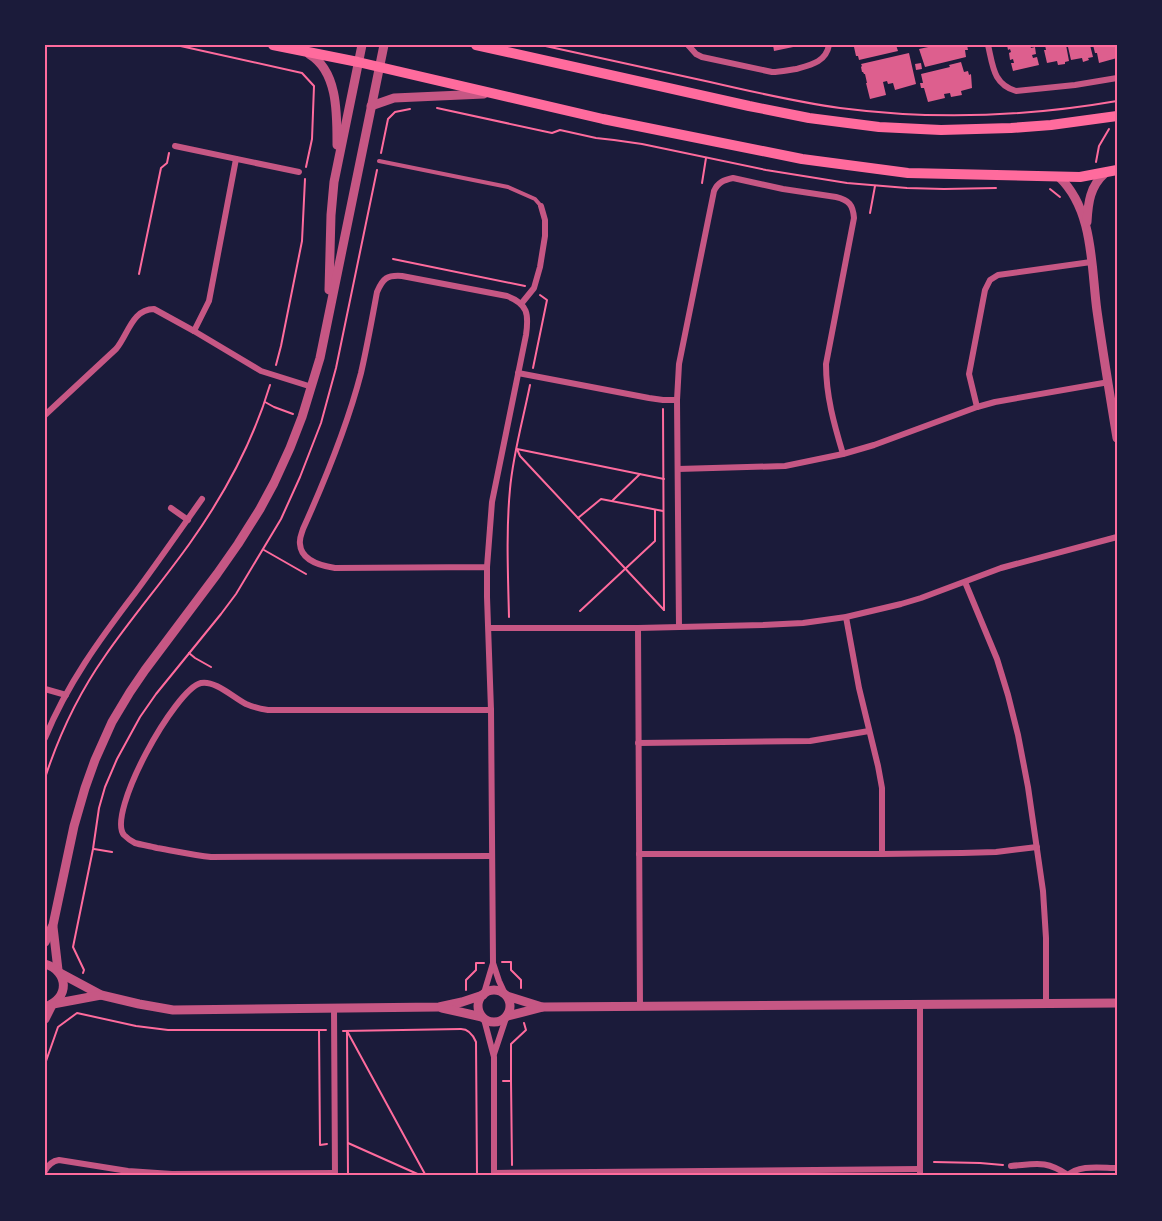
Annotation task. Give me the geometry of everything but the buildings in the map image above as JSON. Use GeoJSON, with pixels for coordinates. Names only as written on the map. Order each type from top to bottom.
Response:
{"type":"FeatureCollection","features":[{"type":"Feature","properties":{"kind":"main road"},"geometry":{"type":"LineString","coordinates":[[273,45],[358,62],[603,119],[802,159],[908,173],[1080,177],[1117,170]]}},
{"type":"Feature","properties":{"kind":"main road"},"geometry":{"type":"LineString","coordinates":[[476,45],[749,106],[808,118],[879,127],[941,130],[1011,128],[1113,116]]}},
{"type":"Feature","properties":{"kind":"street"},"geometry":{"type":"LineString","coordinates":[[329,314],[334,182],[362,45]]}},
{"type":"Feature","properties":{"kind":"street"},"geometry":{"type":"LineString","coordinates":[[45,942],[53,925],[74,826],[85,788],[112,722],[135,685],[227,559],[260,509],[290,448],[320,358],[384,45]]}},
{"type":"Feature","properties":{"kind":"street"},"geometry":{"type":"LineString","coordinates":[[688,45],[702,57],[772,72],[816,63],[824,57],[829,45]]}},
{"type":"Feature","properties":{"kind":"street"},"geometry":{"type":"LineString","coordinates":[[988,45],[999,81],[1016,91],[1117,78]]}},
{"type":"Feature","properties":{"kind":"street"},"geometry":{"type":"LineString","coordinates":[[298,50],[319,60],[328,74],[337,118],[338,162]]}},
{"type":"Feature","properties":{"kind":"street"},"geometry":{"type":"LineString","coordinates":[[371,105],[394,98],[495,94]]}},
{"type":"Feature","properties":{"kind":"street"},"geometry":{"type":"LineString","coordinates":[[173,146],[302,171]]}},
{"type":"Feature","properties":{"kind":"street"},"geometry":{"type":"LineString","coordinates":[[194,331],[209,301],[236,159]]}},
{"type":"Feature","properties":{"kind":"street"},"geometry":{"type":"LineString","coordinates":[[1087,231],[1090,198],[1101,173]]}},
{"type":"Feature","properties":{"kind":"street"},"geometry":{"type":"LineString","coordinates":[[1059,177],[1074,196],[1087,231],[1117,438]]}},
{"type":"Feature","properties":{"kind":"street"},"geometry":{"type":"LineString","coordinates":[[679,627],[677,400],[680,364],[714,191],[720,182],[726,179],[733,178],[844,199],[852,205],[854,218],[830,339],[826,373],[829,404],[843,454]]}},
{"type":"Feature","properties":{"kind":"street"},"geometry":{"type":"LineString","coordinates":[[523,306],[534,288],[540,267],[545,236],[545,220],[541,206]]}},
{"type":"Feature","properties":{"kind":"street"},"geometry":{"type":"LineString","coordinates":[[977,407],[970,381],[970,365],[985,290],[990,280],[998,275],[1091,262]]}},
{"type":"Feature","properties":{"kind":"street"},"geometry":{"type":"LineString","coordinates":[[488,567],[335,568],[321,566],[311,560],[301,549],[300,538],[348,417],[360,374],[377,292],[385,279],[390,276],[402,276],[507,296],[523,306],[528,322],[492,502],[488,567],[493,963],[478,1008],[494,1057],[494,1174],[920,1173],[920,1004]]}},
{"type":"Feature","properties":{"kind":"street"},"geometry":{"type":"LineString","coordinates":[[45,414],[116,349],[135,318],[143,310],[154,309],[261,371],[312,387]]}},
{"type":"Feature","properties":{"kind":"street"},"geometry":{"type":"LineString","coordinates":[[518,373],[663,400],[677,400]]}},
{"type":"Feature","properties":{"kind":"street"},"geometry":{"type":"LineString","coordinates":[[678,469],[785,466],[874,445],[977,407],[1020,397],[1109,382]]}},
{"type":"Feature","properties":{"kind":"street"},"geometry":{"type":"LineString","coordinates":[[45,738],[80,668],[202,498]]}},
{"type":"Feature","properties":{"kind":"street"},"geometry":{"type":"LineString","coordinates":[[171,508],[188,520]]}},
{"type":"Feature","properties":{"kind":"street"},"geometry":{"type":"LineString","coordinates":[[489,628],[764,625],[846,617],[921,598],[1001,568],[1117,537]]}},
{"type":"Feature","properties":{"kind":"street"},"geometry":{"type":"LineString","coordinates":[[965,582],[989,638],[1008,695],[1018,735],[1043,891],[1046,1004]]}},
{"type":"Feature","properties":{"kind":"street"},"geometry":{"type":"LineString","coordinates":[[846,617],[859,688],[882,788],[882,854]]}},
{"type":"Feature","properties":{"kind":"street"},"geometry":{"type":"LineString","coordinates":[[638,628],[640,1006]]}},
{"type":"Feature","properties":{"kind":"street"},"geometry":{"type":"LineString","coordinates":[[491,710],[268,710],[247,704],[213,684],[204,682],[193,687],[183,698],[149,746],[125,802],[120,826],[124,835],[134,843],[196,856],[492,856]]}},
{"type":"Feature","properties":{"kind":"street"},"geometry":{"type":"LineString","coordinates":[[45,689],[66,695]]}},
{"type":"Feature","properties":{"kind":"street"},"geometry":{"type":"LineString","coordinates":[[638,743],[810,741],[869,731]]}},
{"type":"Feature","properties":{"kind":"street"},"geometry":{"type":"LineString","coordinates":[[639,854],[996,852],[1037,847]]}},
{"type":"Feature","properties":{"kind":"street"},"geometry":{"type":"LineString","coordinates":[[45,1019],[50,1005],[62,993],[63,987],[53,925]]}},
{"type":"Feature","properties":{"kind":"street"},"geometry":{"type":"LineString","coordinates":[[45,963],[78,984],[101,995],[173,1010],[439,1007],[462,1002],[493,990],[543,1007]]}},
{"type":"Feature","properties":{"kind":"street"},"geometry":{"type":"LineString","coordinates":[[493,963],[511,1006],[494,1057]]}},
{"type":"Feature","properties":{"kind":"street"},"geometry":{"type":"LineString","coordinates":[[50,1005],[101,995]]}},
{"type":"Feature","properties":{"kind":"street"},"geometry":{"type":"LineString","coordinates":[[439,1007],[483,1018],[493,1023],[543,1007],[1117,1003]]}},
{"type":"Feature","properties":{"kind":"street"},"geometry":{"type":"LineString","coordinates":[[45,1171],[51,1163],[59,1160],[128,1171],[172,1174],[334,1174],[334,1008]]}},
{"type":"Feature","properties":{"kind":"street"},"geometry":{"type":"LineString","coordinates":[[1011,1166],[1045,1164],[1068,1175],[1081,1169],[1117,1168]]}},
{"type":"Feature","properties":{"kind":"lane"},"geometry":{"type":"LineString","coordinates":[[379,161],[508,187],[535,199],[541,206]]}},
{"type":"Feature","properties":{"kind":"path"},"geometry":{"type":"LineString","coordinates":[[176,45],[302,73],[314,86],[312,139],[302,171]]}},
{"type":"Feature","properties":{"kind":"path"},"geometry":{"type":"LineString","coordinates":[[541,45],[840,108],[968,116],[1058,110],[1117,101]]}},
{"type":"Feature","properties":{"kind":"path"},"geometry":{"type":"LineString","coordinates":[[1101,173],[1097,153],[1113,116],[1107,103]]}},
{"type":"Feature","properties":{"kind":"path"},"geometry":{"type":"LineString","coordinates":[[429,108],[552,133],[560,130],[642,144],[811,178],[944,189],[998,188]]}},
{"type":"Feature","properties":{"kind":"path"},"geometry":{"type":"LineString","coordinates":[[78,984],[84,970],[73,947],[105,787],[140,717],[221,615],[283,515],[300,477],[328,400],[344,338],[388,119],[394,112],[412,109]]}},
{"type":"Feature","properties":{"kind":"path"},"geometry":{"type":"LineString","coordinates":[[139,274],[160,168],[167,163],[173,146]]}},
{"type":"Feature","properties":{"kind":"path"},"geometry":{"type":"LineString","coordinates":[[702,183],[706,158]]}},
{"type":"Feature","properties":{"kind":"path"},"geometry":{"type":"LineString","coordinates":[[45,778],[62,734],[89,681],[190,544],[242,458],[265,402],[281,346],[302,241],[305,179]]}},
{"type":"Feature","properties":{"kind":"path"},"geometry":{"type":"LineString","coordinates":[[1044,184],[1064,200]]}},
{"type":"Feature","properties":{"kind":"path"},"geometry":{"type":"LineString","coordinates":[[870,213],[875,185]]}},
{"type":"Feature","properties":{"kind":"path"},"geometry":{"type":"LineString","coordinates":[[663,400],[664,478],[664,610],[520,456],[517,449],[664,478]]}},
{"type":"Feature","properties":{"kind":"path"},"geometry":{"type":"LineString","coordinates":[[612,501],[641,473]]}},
{"type":"Feature","properties":{"kind":"path"},"geometry":{"type":"LineString","coordinates":[[578,518],[600,499],[664,511]]}},
{"type":"Feature","properties":{"kind":"path"},"geometry":{"type":"LineString","coordinates":[[580,611],[655,541],[655,510]]}},
{"type":"Feature","properties":{"kind":"path"},"geometry":{"type":"LineString","coordinates":[[264,549],[306,574]]}},
{"type":"Feature","properties":{"kind":"path"},"geometry":{"type":"LineString","coordinates":[[189,653],[211,667]]}},
{"type":"Feature","properties":{"kind":"path"},"geometry":{"type":"LineString","coordinates":[[93,849],[112,852]]}},
{"type":"Feature","properties":{"kind":"path"},"geometry":{"type":"LineString","coordinates":[[76,999],[77,1013]]}},
{"type":"Feature","properties":{"kind":"path"},"geometry":{"type":"LineString","coordinates":[[77,1013],[136,1026],[168,1030],[466,1029],[476,1042],[477,1176]]}},
{"type":"Feature","properties":{"kind":"path"},"geometry":{"type":"LineString","coordinates":[[45,1064],[58,1028],[77,1013]]}},
{"type":"Feature","properties":{"kind":"path"},"geometry":{"type":"LineString","coordinates":[[347,1031],[348,1176]]}},
{"type":"Feature","properties":{"kind":"path"},"geometry":{"type":"LineString","coordinates":[[347,1031],[426,1176]]}},
{"type":"Feature","properties":{"kind":"path"},"geometry":{"type":"LineString","coordinates":[[511,1081],[512,1173]]}},
{"type":"Feature","properties":{"kind":"path"},"geometry":{"type":"LineString","coordinates":[[934,1162],[1011,1166]]}}]}
